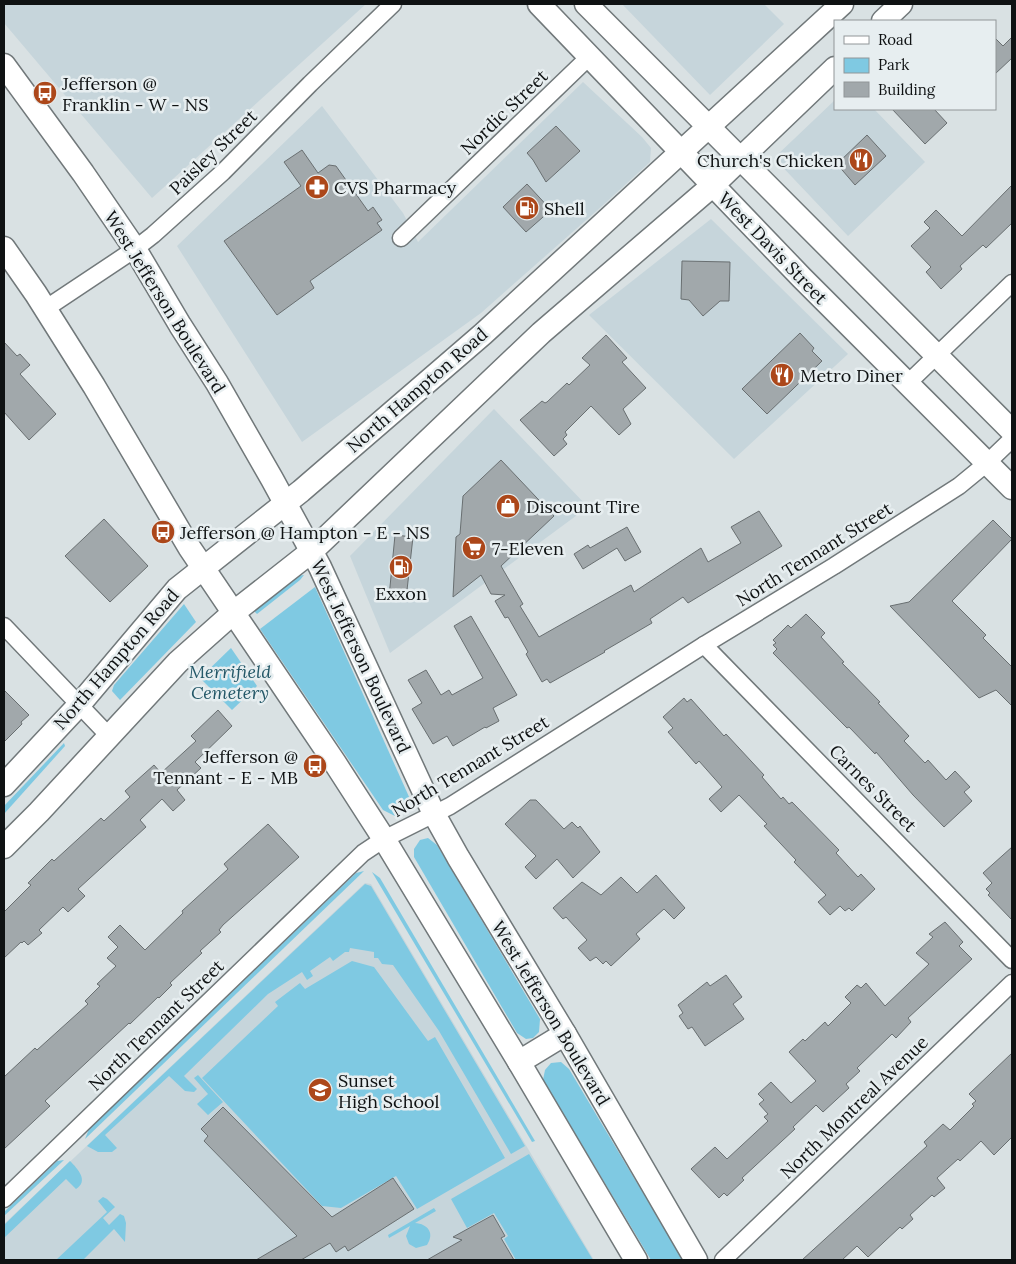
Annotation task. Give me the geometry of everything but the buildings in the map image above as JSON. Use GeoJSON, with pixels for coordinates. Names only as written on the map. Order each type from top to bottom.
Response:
{"type":"FeatureCollection","features":[{"type":"Feature","properties":{"kind":"main road","name":"West Davis Street"},"geometry":{"type":"LineString","coordinates":[[539,4],[712,186],[1012,488]]}},
{"type":"Feature","properties":{"kind":"main road"},"geometry":{"type":"LineString","coordinates":[[586,4],[1012,431]]}},
{"type":"Feature","properties":{"kind":"main road","name":"North Hampton Road"},"geometry":{"type":"LineString","coordinates":[[4,785],[79,705],[177,589],[301,490],[483,334],[842,4]]}},
{"type":"Feature","properties":{"kind":"main road"},"geometry":{"type":"LineString","coordinates":[[884,20],[901,4]]}},
{"type":"Feature","properties":{"kind":"main road"},"geometry":{"type":"LineString","coordinates":[[4,847],[40,812],[178,662],[233,613],[312,551],[541,333],[712,186],[834,69]]}},
{"type":"Feature","properties":{"kind":"main road","name":"West Jefferson Boulevard"},"geometry":{"type":"LineString","coordinates":[[6,70],[84,173],[135,249],[180,326],[217,383],[312,551],[434,814],[565,1034],[696,1260]]}},
{"type":"Feature","properties":{"kind":"main road"},"geometry":{"type":"LineString","coordinates":[[4,248],[94,386],[189,547],[335,763],[384,840],[636,1260]]}},
{"type":"Feature","properties":{"kind":"main road"},"geometry":{"type":"LineString","coordinates":[[518,1062],[565,1034]]}},
{"type":"Feature","properties":{"kind":"street","name":"Paisley Street"},"geometry":{"type":"LineString","coordinates":[[44,308],[135,249],[223,172],[393,4]]}},
{"type":"Feature","properties":{"kind":"street","name":"Nordic Street"},"geometry":{"type":"LineString","coordinates":[[401,238],[590,56]]}},
{"type":"Feature","properties":{"kind":"street"},"geometry":{"type":"LineString","coordinates":[[907,384],[1012,283]]}},
{"type":"Feature","properties":{"kind":"street","name":"North Tennant Street"},"geometry":{"type":"LineString","coordinates":[[4,1199],[363,853],[482,786],[704,645],[834,566],[959,486],[1012,439]]}},
{"type":"Feature","properties":{"kind":"street"},"geometry":{"type":"LineString","coordinates":[[4,626],[109,736]]}},
{"type":"Feature","properties":{"kind":"street","name":"Carnes Street"},"geometry":{"type":"LineString","coordinates":[[704,645],[1012,960]]}},
{"type":"Feature","properties":{"kind":"street","name":"North Montreal Avenue"},"geometry":{"type":"LineString","coordinates":[[723,1260],[1012,983]]}},
{"type":"Feature","properties":{"kind":"shaded area"},"geometry":{"type":"Polygon","coordinates":[[[4,4],[366,4],[152,198],[4,23],[4,4]]]}},
{"type":"Feature","properties":{"kind":"shaded area"},"geometry":{"type":"Polygon","coordinates":[[[622,4],[764,4],[784,24],[710,95],[622,4]]]}},
{"type":"Feature","properties":{"kind":"shaded area"},"geometry":{"type":"Polygon","coordinates":[[[583,82],[642,137],[651,148],[650,162],[481,313],[302,442],[177,246],[322,106],[403,213],[418,242],[583,82]]]}},
{"type":"Feature","properties":{"kind":"shaded area"},"geometry":{"type":"Polygon","coordinates":[[[834,101],[834,110],[875,110],[925,162],[848,236],[774,158],[834,101]]]}},
{"type":"Feature","properties":{"kind":"shaded area"},"geometry":{"type":"Polygon","coordinates":[[[711,219],[848,354],[734,459],[589,315],[711,219]]]}},
{"type":"Feature","properties":{"kind":"shaded area"},"geometry":{"type":"Polygon","coordinates":[[[494,409],[588,507],[390,653],[350,556],[494,409]]]}},
{"type":"Feature","properties":{"kind":"shaded area","name":"Sunset High School"},"geometry":{"type":"Polygon","coordinates":[[[365,883],[371,884],[594,1260],[4,1260],[4,1224],[365,883]]]}},
{"type":"Feature","properties":{"kind":"green space"},"geometry":{"type":"Polygon","coordinates":[[[304,575],[257,614],[254,611],[297,576],[304,575]]]}},
{"type":"Feature","properties":{"kind":"green space"},"geometry":{"type":"Polygon","coordinates":[[[315,587],[410,799],[405,810],[395,816],[383,810],[260,629],[315,587]]]}},
{"type":"Feature","properties":{"kind":"green space"},"geometry":{"type":"Polygon","coordinates":[[[184,604],[196,622],[120,700],[112,691],[114,685],[184,604]]]}},
{"type":"Feature","properties":{"kind":"green space","name":"Merrifield Cemetery"},"geometry":{"type":"Polygon","coordinates":[[[231,648],[257,686],[232,710],[200,678],[231,648]]]}},
{"type":"Feature","properties":{"kind":"green space"},"geometry":{"type":"Polygon","coordinates":[[[64,743],[65,746],[4,814],[4,806],[64,743]]]}},
{"type":"Feature","properties":{"kind":"green space"},"geometry":{"type":"Polygon","coordinates":[[[428,838],[437,845],[540,1019],[539,1032],[533,1038],[526,1039],[517,1033],[414,857],[414,849],[420,840],[428,838]]]}},
{"type":"Feature","properties":{"kind":"green space"},"geometry":{"type":"Polygon","coordinates":[[[364,871],[85,1139],[89,1129],[356,873],[364,871]]]}},
{"type":"Feature","properties":{"kind":"green space"},"geometry":{"type":"Polygon","coordinates":[[[372,872],[380,878],[535,1141],[532,1142],[372,872]]]}},
{"type":"Feature","properties":{"kind":"green space"},"geometry":{"type":"Polygon","coordinates":[[[365,884],[371,886],[525,1146],[511,1154],[439,1031],[393,965],[382,964],[378,958],[374,958],[374,952],[350,948],[349,952],[345,952],[333,961],[330,957],[310,971],[313,976],[307,980],[302,972],[268,994],[184,1076],[197,1089],[194,1092],[185,1091],[169,1076],[105,1135],[117,1148],[112,1152],[98,1152],[87,1146],[365,884]]]}},
{"type":"Feature","properties":{"kind":"green space"},"geometry":{"type":"Polygon","coordinates":[[[352,961],[374,967],[428,1041],[435,1037],[505,1158],[417,1209],[396,1176],[341,1208],[322,1206],[202,1078],[278,1006],[275,1002],[300,983],[305,989],[352,961]]]}},
{"type":"Feature","properties":{"kind":"green space"},"geometry":{"type":"Polygon","coordinates":[[[561,1062],[569,1069],[683,1260],[651,1260],[543,1080],[545,1070],[551,1063],[561,1062]]]}},
{"type":"Feature","properties":{"kind":"green space"},"geometry":{"type":"Polygon","coordinates":[[[198,1075],[223,1102],[208,1115],[197,1104],[208,1094],[194,1078],[198,1075]]]}},
{"type":"Feature","properties":{"kind":"green space"},"geometry":{"type":"Polygon","coordinates":[[[529,1154],[593,1260],[516,1260],[504,1239],[508,1236],[494,1213],[467,1228],[451,1199],[529,1154]]]}},
{"type":"Feature","properties":{"kind":"green space"},"geometry":{"type":"Polygon","coordinates":[[[64,1160],[4,1216],[4,1212],[57,1161],[64,1160]]]}},
{"type":"Feature","properties":{"kind":"green space"},"geometry":{"type":"Polygon","coordinates":[[[70,1161],[81,1175],[82,1182],[80,1186],[76,1189],[66,1179],[4,1238],[4,1225],[70,1161]]]}},
{"type":"Feature","properties":{"kind":"green space"},"geometry":{"type":"Polygon","coordinates":[[[103,1197],[115,1207],[103,1218],[109,1225],[120,1214],[124,1216],[126,1223],[125,1242],[114,1229],[83,1260],[56,1260],[107,1212],[98,1201],[103,1197]]]}},
{"type":"Feature","properties":{"kind":"green space"},"geometry":{"type":"Polygon","coordinates":[[[434,1208],[436,1211],[415,1223],[427,1227],[429,1230],[430,1237],[427,1245],[416,1248],[409,1244],[406,1236],[410,1226],[389,1238],[388,1235],[434,1208]]]}},
{"type":"Feature","properties":{"kind":"place","name":"Jefferson @ Franklin - W - NS"},"geometry":{"type":"Point","coordinates":[45,93]}},
{"type":"Feature","properties":{"kind":"place","name":"Church's Chicken"},"geometry":{"type":"Point","coordinates":[861,160]}},
{"type":"Feature","properties":{"kind":"place","name":"CVS Pharmacy"},"geometry":{"type":"Point","coordinates":[317,187]}},
{"type":"Feature","properties":{"kind":"place","name":"Shell"},"geometry":{"type":"Point","coordinates":[527,208]}},
{"type":"Feature","properties":{"kind":"place","name":"Metro Diner"},"geometry":{"type":"Point","coordinates":[782,375]}},
{"type":"Feature","properties":{"kind":"place","name":"Discount Tire"},"geometry":{"type":"Point","coordinates":[508,506]}},
{"type":"Feature","properties":{"kind":"place","name":"Jefferson @ Hampton - E - NS"},"geometry":{"type":"Point","coordinates":[163,532]}},
{"type":"Feature","properties":{"kind":"place","name":"7-Eleven"},"geometry":{"type":"Point","coordinates":[474,548]}},
{"type":"Feature","properties":{"kind":"place","name":"Exxon"},"geometry":{"type":"Point","coordinates":[401,567]}},
{"type":"Feature","properties":{"kind":"place","name":"Jefferson @ Tennant - E - MB"},"geometry":{"type":"Point","coordinates":[315,766]}},
{"type":"Feature","properties":{"kind":"place","name":"Sunset High School"},"geometry":{"type":"Point","coordinates":[320,1090]}}]}
